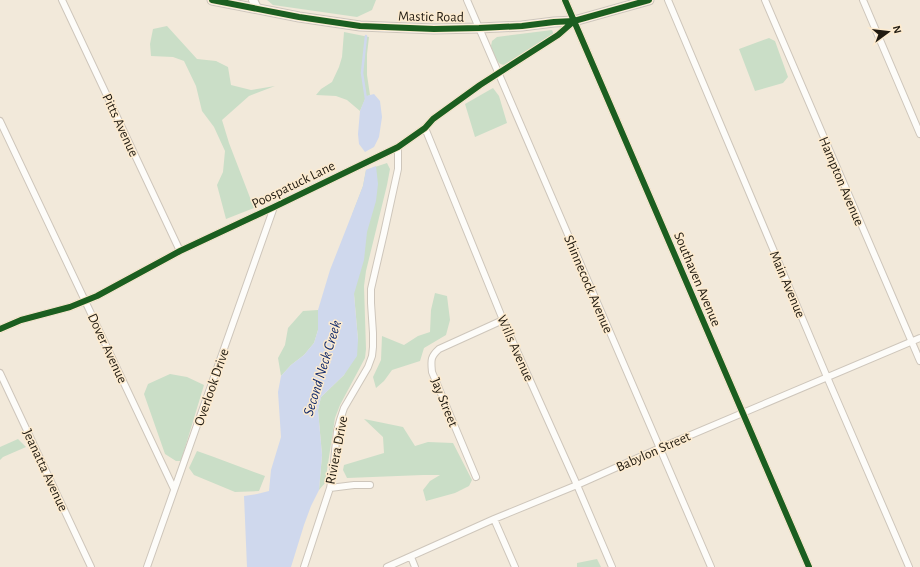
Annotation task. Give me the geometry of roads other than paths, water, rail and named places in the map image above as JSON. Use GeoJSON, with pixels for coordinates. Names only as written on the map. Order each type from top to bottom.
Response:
{"type":"FeatureCollection","features":[{"type":"Feature","properties":{"kind":"main road","name":"Mastic Road"},"geometry":{"type":"LineString","coordinates":[[212,0],[255,4],[299,17],[360,26],[434,29],[522,26],[574,21],[649,0]]}},
{"type":"Feature","properties":{"kind":"street","name":"Pitts Avenue"},"geometry":{"type":"LineString","coordinates":[[62,0],[180,251]]}},
{"type":"Feature","properties":{"kind":"street","name":"Shinnecock Avenue"},"geometry":{"type":"LineString","coordinates":[[467,0],[711,567]]}},
{"type":"Feature","properties":{"kind":"street","name":"Southaven Avenue"},"geometry":{"type":"LineString","coordinates":[[565,0],[809,567]]}},
{"type":"Feature","properties":{"kind":"street","name":"Main Avenue"},"geometry":{"type":"LineString","coordinates":[[668,0],[909,567]]}},
{"type":"Feature","properties":{"kind":"street","name":"Hampton Avenue"},"geometry":{"type":"LineString","coordinates":[[764,0],[920,361]]}},
{"type":"Feature","properties":{"kind":"street"},"geometry":{"type":"LineString","coordinates":[[863,0],[920,134]]}},
{"type":"Feature","properties":{"kind":"street","name":"Poospatuck Lane"},"geometry":{"type":"LineString","coordinates":[[0,329],[20,320],[70,307],[104,292],[180,251],[398,147],[425,128],[433,119],[480,85],[558,35],[574,21]]}},
{"type":"Feature","properties":{"kind":"street","name":"Dover Avenue"},"geometry":{"type":"LineString","coordinates":[[0,121],[86,300],[174,489]]}},
{"type":"Feature","properties":{"kind":"street","name":"Wills Avenue"},"geometry":{"type":"LineString","coordinates":[[425,128],[503,320],[612,567]]}},
{"type":"Feature","properties":{"kind":"street","name":"Riviera Drive"},"geometry":{"type":"LineString","coordinates":[[304,567],[330,488],[337,431],[340,420],[344,408],[368,367],[372,356],[373,333],[371,289],[398,169],[398,147]]}},
{"type":"Feature","properties":{"kind":"street","name":"Overlook Drive"},"geometry":{"type":"LineString","coordinates":[[147,567],[274,207]]}},
{"type":"Feature","properties":{"kind":"street","name":"Jay Street"},"geometry":{"type":"LineString","coordinates":[[476,477],[432,372],[431,363],[433,354],[439,348],[503,320]]}},
{"type":"Feature","properties":{"kind":"street","name":"Babylon Street"},"geometry":{"type":"LineString","coordinates":[[387,567],[494,519],[920,338]]}},
{"type":"Feature","properties":{"kind":"street","name":"Jeanatta Avenue"},"geometry":{"type":"LineString","coordinates":[[0,373],[91,567]]}},
{"type":"Feature","properties":{"kind":"street"},"geometry":{"type":"LineString","coordinates":[[330,488],[370,485]]}},
{"type":"Feature","properties":{"kind":"street"},"geometry":{"type":"LineString","coordinates":[[494,519],[515,567]]}},
{"type":"Feature","properties":{"kind":"street"},"geometry":{"type":"LineString","coordinates":[[411,556],[415,567]]}},
{"type":"Feature","properties":{"kind":"water"},"geometry":{"type":"Polygon","coordinates":[[[374,94],[380,101],[382,117],[379,137],[374,147],[365,152],[359,144],[358,134],[360,111],[366,96],[374,94]]]}},
{"type":"Feature","properties":{"kind":"water"},"geometry":{"type":"Polygon","coordinates":[[[376,166],[378,184],[376,201],[367,232],[364,260],[354,294],[358,340],[357,356],[344,375],[321,397],[318,410],[322,455],[319,490],[304,525],[291,567],[247,567],[244,496],[269,491],[271,470],[281,437],[278,392],[281,376],[291,365],[304,355],[314,343],[318,330],[318,310],[330,270],[363,186],[366,170],[376,166]]]}},
{"type":"Feature","properties":{"kind":"waterway","name":"Second Neck Creek"},"geometry":{"type":"LineString","coordinates":[[366,36],[362,73],[366,99]]}}]}
